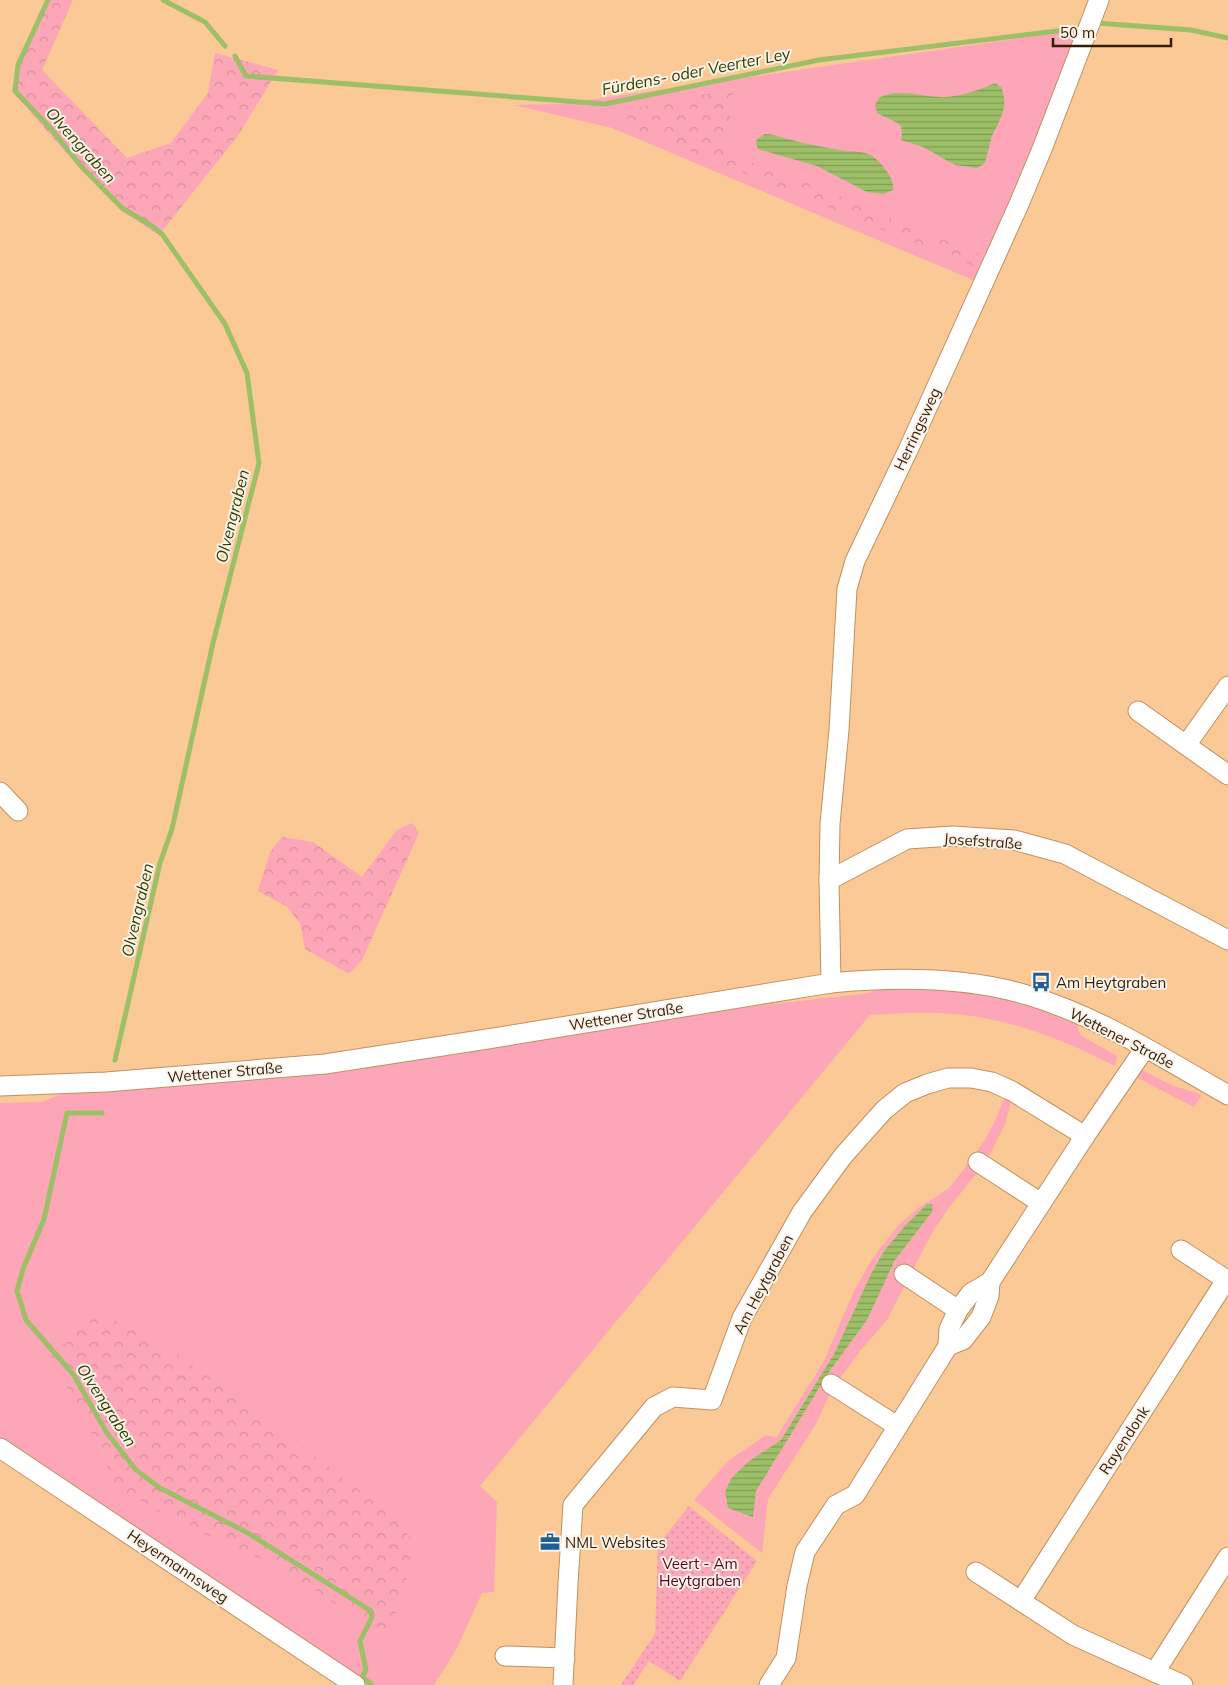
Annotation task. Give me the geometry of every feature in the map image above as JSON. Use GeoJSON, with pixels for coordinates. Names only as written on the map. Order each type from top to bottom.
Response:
{"type":"FeatureCollection","features":[{"type":"Feature","properties":{"kind":"street","name":"Herringsweg"},"geometry":{"type":"LineString","coordinates":[[828,880],[830,824],[839,730],[847,589],[855,561],[909,448],[1019,204],[1050,131],[1099,0]]}},
{"type":"Feature","properties":{"kind":"street"},"geometry":{"type":"LineString","coordinates":[[1186,745],[1228,686]]}},
{"type":"Feature","properties":{"kind":"street"},"geometry":{"type":"LineString","coordinates":[[1138,711],[1228,775]]}},
{"type":"Feature","properties":{"kind":"street"},"geometry":{"type":"LineString","coordinates":[[0,792],[18,811]]}},
{"type":"Feature","properties":{"kind":"street","name":"Josefstraße"},"geometry":{"type":"LineString","coordinates":[[828,880],[907,839],[953,836],[1014,840],[1065,854],[1228,940]]}},
{"type":"Feature","properties":{"kind":"street"},"geometry":{"type":"LineString","coordinates":[[828,880],[831,983]]}},
{"type":"Feature","properties":{"kind":"street","name":"Wettener Straße"},"geometry":{"type":"LineString","coordinates":[[0,1086],[106,1082],[325,1064],[831,983],[874,979],[976,984],[1027,995],[1086,1017],[1228,1095]]}},
{"type":"Feature","properties":{"kind":"street"},"geometry":{"type":"LineString","coordinates":[[769,1685],[786,1658],[797,1586],[805,1552],[836,1505],[855,1495],[896,1426],[948,1346],[949,1329],[958,1310],[971,1293],[990,1282],[1144,1048]]}},
{"type":"Feature","properties":{"kind":"street","name":"Am Heytgraben"},"geometry":{"type":"LineString","coordinates":[[563,1685],[573,1505],[654,1407],[673,1397],[712,1400],[742,1318],[802,1212],[843,1156],[884,1110],[905,1093],[927,1084],[948,1078],[971,1078],[992,1082],[1012,1091],[1085,1136]]}},
{"type":"Feature","properties":{"kind":"street"},"geometry":{"type":"LineString","coordinates":[[978,1162],[1041,1203]]}},
{"type":"Feature","properties":{"kind":"street","name":"Rayendonk"},"geometry":{"type":"LineString","coordinates":[[1021,1601],[1227,1280],[1181,1250]]}},
{"type":"Feature","properties":{"kind":"street"},"geometry":{"type":"LineString","coordinates":[[904,1274],[958,1310]]}},
{"type":"Feature","properties":{"kind":"street"},"geometry":{"type":"LineString","coordinates":[[948,1346],[963,1340],[981,1317],[989,1296],[990,1282]]}},
{"type":"Feature","properties":{"kind":"street"},"geometry":{"type":"LineString","coordinates":[[831,1384],[896,1426]]}},
{"type":"Feature","properties":{"kind":"street","name":"Heyermannsweg"},"geometry":{"type":"LineString","coordinates":[[0,1448],[355,1685]]}},
{"type":"Feature","properties":{"kind":"street"},"geometry":{"type":"LineString","coordinates":[[1155,1672],[1228,1557]]}},
{"type":"Feature","properties":{"kind":"street"},"geometry":{"type":"LineString","coordinates":[[976,1572],[1073,1634],[1184,1685]]}},
{"type":"Feature","properties":{"kind":"street"},"geometry":{"type":"LineString","coordinates":[[505,1656],[565,1658]]}},
{"type":"Feature","properties":{"kind":"green space"},"geometry":{"type":"Polygon","coordinates":[[[46,0],[73,0],[42,70],[127,158],[171,143],[208,93],[215,53],[278,70],[237,137],[159,235],[122,211],[82,171],[12,91],[17,65],[46,0]]]}},
{"type":"Feature","properties":{"kind":"green space"},"geometry":{"type":"Polygon","coordinates":[[[1085,29],[980,283],[612,128],[514,105],[561,104],[1085,29]]]}},
{"type":"Feature","properties":{"kind":"green space"},"geometry":{"type":"Polygon","coordinates":[[[733,90],[727,141],[731,155],[828,191],[918,230],[986,256],[982,269],[633,129],[624,112],[653,103],[733,90]]]}},
{"type":"Feature","properties":{"kind":"green space"},"geometry":{"type":"Polygon","coordinates":[[[412,823],[419,833],[362,960],[349,974],[305,949],[300,923],[286,906],[258,891],[270,852],[282,837],[313,842],[362,877],[397,830],[412,823]]]}},
{"type":"Feature","properties":{"kind":"green space"},"geometry":{"type":"Polygon","coordinates":[[[891,985],[971,991],[1025,1003],[1077,1024],[1080,1035],[1117,1056],[1115,1066],[1094,1055],[1028,1029],[982,1018],[959,1014],[927,1013],[870,1015],[480,1486],[497,1502],[494,1592],[482,1593],[456,1650],[434,1685],[366,1685],[0,1439],[0,1103],[42,1102],[105,1075],[297,1060],[869,993],[891,985]]]}},
{"type":"Feature","properties":{"kind":"green space"},"geometry":{"type":"Polygon","coordinates":[[[1140,1069],[1169,1084],[1202,1095],[1194,1107],[1132,1075],[1140,1069]]]}},
{"type":"Feature","properties":{"kind":"green space"},"geometry":{"type":"Polygon","coordinates":[[[1005,1096],[1011,1102],[1005,1124],[992,1150],[981,1168],[933,1231],[887,1320],[861,1350],[832,1389],[816,1424],[768,1499],[762,1553],[694,1500],[728,1461],[766,1435],[776,1438],[823,1363],[854,1291],[874,1256],[898,1226],[918,1208],[948,1189],[985,1140],[1005,1096]],[[932,1212],[884,1251],[871,1274],[834,1354],[781,1440],[749,1461],[753,1516],[756,1491],[829,1372],[867,1320],[895,1260],[932,1212]]]}},
{"type":"Feature","properties":{"kind":"green space"},"geometry":{"type":"Polygon","coordinates":[[[88,1313],[139,1328],[224,1387],[380,1506],[414,1541],[404,1596],[383,1636],[281,1568],[168,1518],[116,1486],[79,1407],[45,1354],[88,1313]]]}},
{"type":"Feature","properties":{"kind":"green space","name":"Veert - Am Heytgraben"},"geometry":{"type":"Polygon","coordinates":[[[689,1506],[757,1561],[680,1681],[649,1661],[633,1685],[621,1685],[655,1634],[658,1545],[689,1506]]]}},
{"type":"Feature","properties":{"kind":"shaded area"},"geometry":{"type":"Polygon","coordinates":[[[995,83],[1001,87],[1004,108],[991,139],[985,163],[977,168],[955,165],[923,147],[901,140],[901,126],[877,113],[875,105],[879,98],[895,93],[945,97],[970,92],[995,83]]]}},
{"type":"Feature","properties":{"kind":"shaded area"},"geometry":{"type":"Polygon","coordinates":[[[765,134],[868,154],[877,159],[885,169],[892,181],[893,190],[883,194],[867,192],[817,166],[758,149],[757,139],[765,134]]]}},
{"type":"Feature","properties":{"kind":"shaded area"},"geometry":{"type":"Polygon","coordinates":[[[927,1204],[933,1204],[932,1212],[895,1260],[867,1320],[829,1372],[756,1491],[753,1517],[728,1508],[725,1492],[731,1479],[749,1461],[781,1440],[834,1354],[871,1274],[884,1251],[927,1204]]]}},
{"type":"Feature","properties":{"kind":"waterway","name":"Olvengraben"},"geometry":{"type":"LineString","coordinates":[[48,0],[18,65],[15,91],[52,130],[81,166],[122,208],[162,234],[225,324],[247,373],[259,463],[213,643],[172,829],[160,863],[115,1060]]}},
{"type":"Feature","properties":{"kind":"waterway","name":"Fürdens- oder Veerter Ley"},"geometry":{"type":"LineString","coordinates":[[163,0],[205,22],[225,46]]}},
{"type":"Feature","properties":{"kind":"waterway","name":"Fürdens- oder Veerter Ley"},"geometry":{"type":"LineString","coordinates":[[1097,23],[1191,30],[1228,38]]}},
{"type":"Feature","properties":{"kind":"waterway","name":"Fürdens- oder Veerter Ley"},"geometry":{"type":"LineString","coordinates":[[235,56],[246,76],[605,104],[819,60],[1082,28]]}},
{"type":"Feature","properties":{"kind":"waterway","name":"Olvengraben"},"geometry":{"type":"LineString","coordinates":[[102,1113],[67,1113],[44,1219],[23,1269],[17,1291],[26,1320],[73,1374],[107,1433],[136,1470],[160,1488],[248,1533],[371,1611],[372,1617],[360,1641],[366,1670],[362,1677],[371,1684]]}},
{"type":"Feature","properties":{"kind":"place","name":"Am Heytgraben"},"geometry":{"type":"Point","coordinates":[1041,982]}},
{"type":"Feature","properties":{"kind":"place","name":"NML Websites"},"geometry":{"type":"Point","coordinates":[550,1542]}}]}
